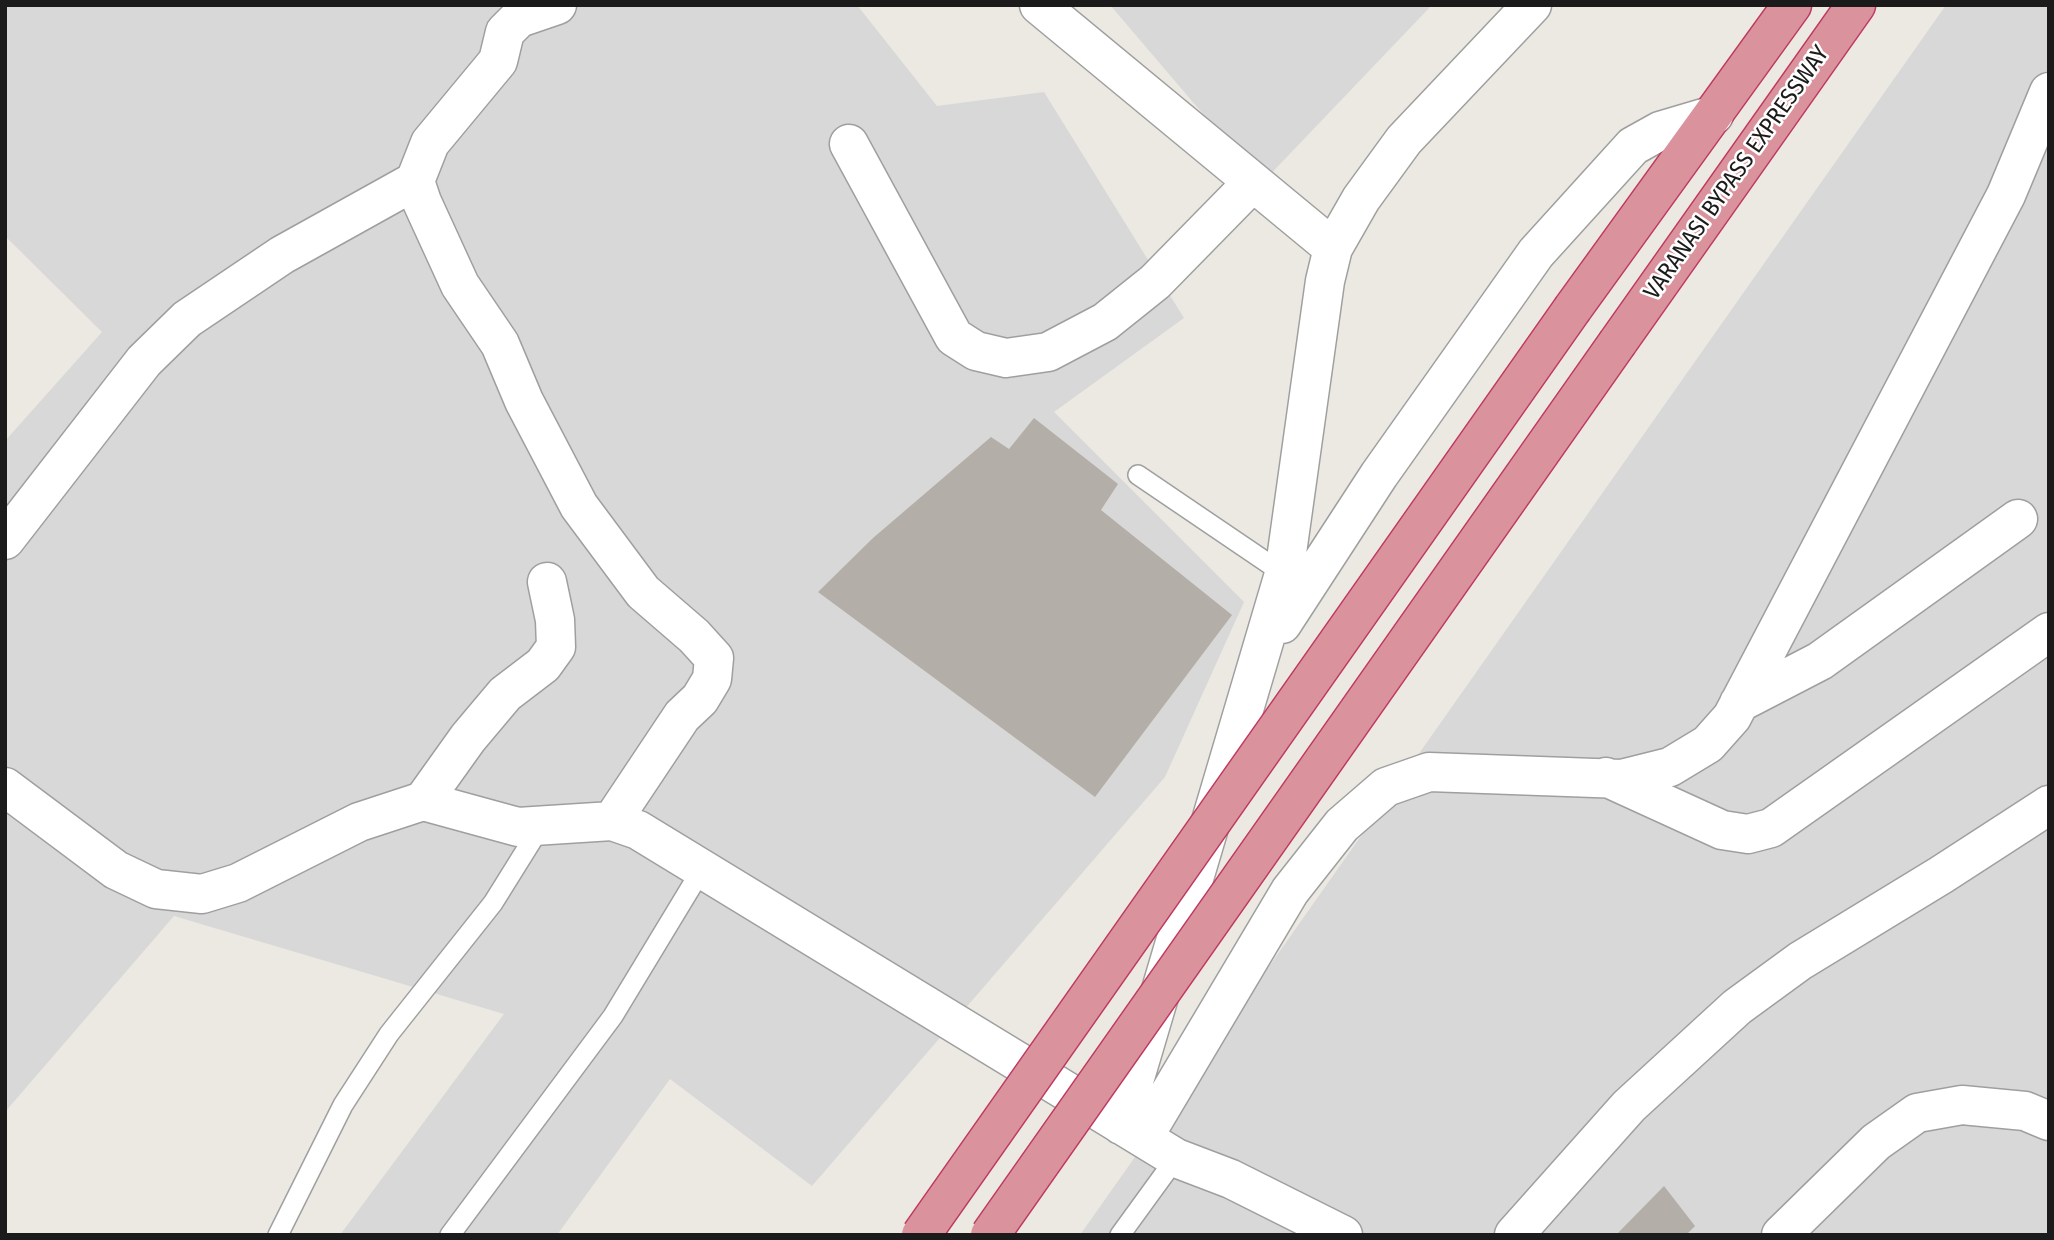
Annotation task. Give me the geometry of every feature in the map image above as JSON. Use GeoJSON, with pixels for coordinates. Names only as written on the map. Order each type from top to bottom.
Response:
{"type":"FeatureCollection","features":[{"type":"Feature","properties":{"kind":"highway"},"geometry":{"type":"LineString","coordinates":[[921,1235],[1573,308],[1792,5]]}},
{"type":"Feature","properties":{"kind":"highway","name":"VARANASI BYPASS EXPRESSWAY"},"geometry":{"type":"LineString","coordinates":[[990,1235],[1856,5]]}},
{"type":"Feature","properties":{"kind":"street"},"geometry":{"type":"LineString","coordinates":[[5,540],[144,361],[187,319],[282,255],[415,181],[430,143],[498,61],[505,32],[519,18],[557,5]]}},
{"type":"Feature","properties":{"kind":"street"},"geometry":{"type":"LineString","coordinates":[[1039,5],[1333,248]]}},
{"type":"Feature","properties":{"kind":"street"},"geometry":{"type":"LineString","coordinates":[[1132,1131],[1284,574],[1325,281],[1333,248],[1361,199],[1404,140],[1532,5]]}},
{"type":"Feature","properties":{"kind":"street"},"geometry":{"type":"LineString","coordinates":[[1132,1131],[1290,891],[1342,825],[1386,787],[1429,772],[1622,779],[1670,767],[1708,744],[1732,717],[2006,195],[2049,92]]}},
{"type":"Feature","properties":{"kind":"street"},"geometry":{"type":"LineString","coordinates":[[1260,658],[1379,474],[1536,253],[1633,146],[1660,131],[1714,115]]}},
{"type":"Feature","properties":{"kind":"street"},"geometry":{"type":"LineString","coordinates":[[849,144],[954,337],[976,351],[1006,358],[1048,352],[1105,322],[1155,282],[1253,182]]}},
{"type":"Feature","properties":{"kind":"street"},"geometry":{"type":"LineString","coordinates":[[415,181],[460,285],[500,344],[524,401],[579,506],[643,592],[694,636],[714,658],[712,679],[700,699],[682,716],[612,821]]}},
{"type":"Feature","properties":{"kind":"street"},"geometry":{"type":"LineString","coordinates":[[1739,703],[1820,661],[2018,519]]}},
{"type":"Feature","properties":{"kind":"street"},"geometry":{"type":"LineString","coordinates":[[423,801],[468,738],[505,694],[542,665],[556,647],[555,620],[547,582]]}},
{"type":"Feature","properties":{"kind":"street"},"geometry":{"type":"LineString","coordinates":[[1606,777],[1722,831],[1748,834],[1771,828],[2049,632]]}},
{"type":"Feature","properties":{"kind":"street"},"geometry":{"type":"LineString","coordinates":[[5,787],[116,870],[156,889],[202,894],[238,883],[359,821],[423,801],[518,827],[612,821],[638,830],[1177,1158],[1231,1179],[1343,1235]]}},
{"type":"Feature","properties":{"kind":"street"},"geometry":{"type":"LineString","coordinates":[[1514,1235],[1629,1106],[1737,1007],[1800,961],[2049,805]]}},
{"type":"Feature","properties":{"kind":"street"},"geometry":{"type":"LineString","coordinates":[[1782,1235],[1876,1142],[1917,1112],[1962,1105],[2025,1111],[2049,1121]]}},
{"type":"Feature","properties":{"kind":"lane"},"geometry":{"type":"LineString","coordinates":[[1138,475],[1284,574]]}},
{"type":"Feature","properties":{"kind":"lane"},"geometry":{"type":"LineString","coordinates":[[278,1235],[343,1105],[383,1044],[493,903],[541,826]]}},
{"type":"Feature","properties":{"kind":"lane"},"geometry":{"type":"LineString","coordinates":[[450,1235],[613,1016],[702,869]]}},
{"type":"Feature","properties":{"kind":"lane"},"geometry":{"type":"LineString","coordinates":[[1120,1235],[1177,1158]]}},
{"type":"Feature","properties":{"kind":"shaded area"},"geometry":{"type":"Polygon","coordinates":[[[5,5],[857,5],[937,106],[1044,92],[1184,318],[1054,412],[1244,602],[1165,777],[812,1186],[670,1079],[557,1235],[340,1235],[504,1014],[174,916],[5,1112],[5,441],[102,332],[5,236],[5,5]]]}},
{"type":"Feature","properties":{"kind":"shaded area"},"geometry":{"type":"Polygon","coordinates":[[[1110,5],[1432,5],[1262,183],[1110,5]]]}},
{"type":"Feature","properties":{"kind":"shaded area"},"geometry":{"type":"Polygon","coordinates":[[[1946,5],[2049,5],[2049,1235],[1080,1235],[1946,5]]]}},
{"type":"Feature","properties":{"kind":"building"},"geometry":{"type":"Polygon","coordinates":[[[1034,418],[1118,484],[1101,510],[1232,615],[1095,797],[818,592],[873,538],[991,437],[1009,449],[1034,418]]]}},
{"type":"Feature","properties":{"kind":"building"},"geometry":{"type":"Polygon","coordinates":[[[1664,1186],[1695,1226],[1686,1235],[1616,1235],[1664,1186]]]}}]}
